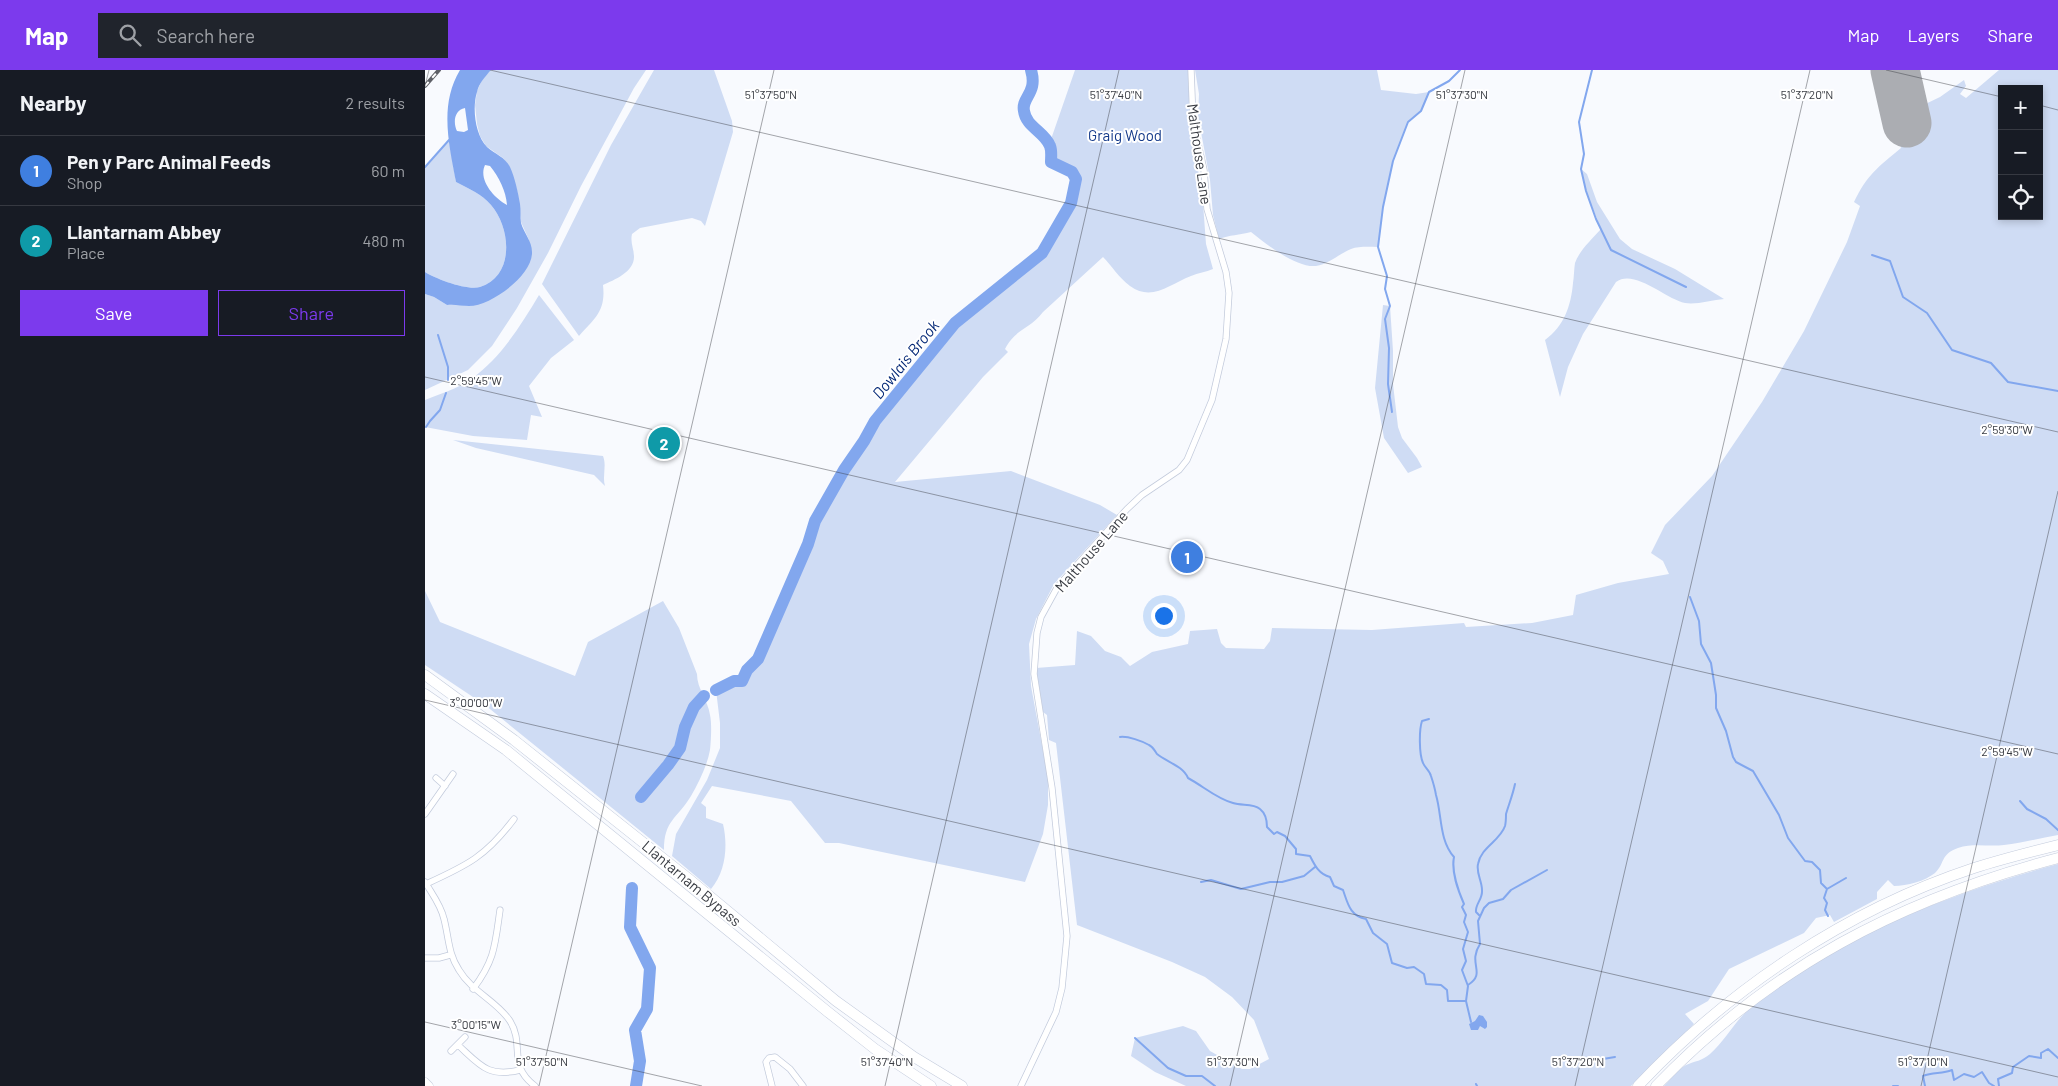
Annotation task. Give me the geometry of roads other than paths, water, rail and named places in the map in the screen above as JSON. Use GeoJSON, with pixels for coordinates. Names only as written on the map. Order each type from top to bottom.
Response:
{"type":"FeatureCollection","features":[{"type":"Feature","properties":{"kind":"highway","name":"Llantarnam Bypass"},"geometry":{"type":"LineString","coordinates":[[425,676],[514,740],[689,879],[836,1001],[899,1047],[962,1086]]}},
{"type":"Feature","properties":{"kind":"highway","name":"Llantarnam Bypass"},"geometry":{"type":"LineString","coordinates":[[425,694],[506,750],[828,1012],[875,1049],[931,1086]]}},
{"type":"Feature","properties":{"kind":"highway"},"geometry":{"type":"LineString","coordinates":[[1638,1086],[1691,1034],[1753,984],[1797,954],[1842,927],[1896,899],[1974,868],[2058,845]]}},
{"type":"Feature","properties":{"kind":"highway"},"geometry":{"type":"LineString","coordinates":[[1656,1086],[1692,1050],[1747,1004],[1789,974],[1839,944],[1904,910],[1940,895],[2006,872],[2058,858]]}},
{"type":"Feature","properties":{"kind":"street","name":"Malthouse Lane"},"geometry":{"type":"LineString","coordinates":[[1021,1086],[1056,1012],[1062,988],[1067,936],[1052,788],[1034,674],[1037,632],[1041,617],[1057,586],[1127,509],[1142,495],[1179,470],[1187,460],[1212,400],[1227,339],[1229,293],[1226,272],[1207,209],[1204,170],[1193,121],[1191,70]]}},
{"type":"Feature","properties":{"kind":"street"},"geometry":{"type":"LineString","coordinates":[[425,814],[453,774]]}},
{"type":"Feature","properties":{"kind":"street"},"geometry":{"type":"LineString","coordinates":[[436,778],[445,786]]}},
{"type":"Feature","properties":{"kind":"street"},"geometry":{"type":"LineString","coordinates":[[514,819],[496,843],[482,855],[450,873],[425,883],[442,913],[450,955],[459,972],[473,989],[510,1021],[515,1030],[520,1070],[535,1086]]}},
{"type":"Feature","properties":{"kind":"street"},"geometry":{"type":"LineString","coordinates":[[473,989],[487,970],[492,957],[500,910]]}},
{"type":"Feature","properties":{"kind":"street"},"geometry":{"type":"LineString","coordinates":[[425,958],[450,955]]}},
{"type":"Feature","properties":{"kind":"street"},"geometry":{"type":"LineString","coordinates":[[451,1051],[465,1037]]}},
{"type":"Feature","properties":{"kind":"street"},"geometry":{"type":"LineString","coordinates":[[458,1045],[485,1068],[496,1073],[520,1070]]}},
{"type":"Feature","properties":{"kind":"street"},"geometry":{"type":"LineString","coordinates":[[771,1086],[766,1062],[769,1058],[775,1057],[790,1069],[803,1086]]}},
{"type":"Feature","properties":{"kind":"street"},"geometry":{"type":"LineString","coordinates":[[425,1082],[429,1086]]}},
{"type":"Feature","properties":{"kind":"water"},"geometry":{"type":"Polygon","coordinates":[[[460,70],[491,70],[477,92],[475,113],[477,129],[487,147],[503,158],[510,167],[518,195],[521,223],[531,244],[532,252],[526,270],[509,288],[488,301],[469,306],[447,305],[425,294],[425,272],[460,286],[480,287],[491,281],[499,273],[504,262],[506,250],[503,226],[491,205],[479,195],[456,182],[447,125],[450,97],[460,70]],[[465,108],[461,109],[455,117],[457,131],[464,132],[468,130],[465,108]],[[485,165],[483,171],[485,182],[492,193],[507,205],[504,189],[499,179],[490,166],[485,165]]]}},
{"type":"Feature","properties":{"kind":"water"},"geometry":{"type":"Polygon","coordinates":[[[1479,1015],[1483,1016],[1487,1022],[1487,1027],[1485,1029],[1480,1026],[1478,1030],[1471,1030],[1469,1024],[1475,1021],[1479,1015]]]}},
{"type":"Feature","properties":{"kind":"waterway","name":"Dowlais Brook"},"geometry":{"type":"LineString","coordinates":[[716,690],[734,681],[742,681],[747,670],[758,659],[808,544],[815,521],[875,421],[955,323],[1042,253],[1071,203],[1076,179],[1072,172],[1051,162],[1051,150],[1048,141],[1025,117],[1024,106],[1031,90],[1033,78],[1031,70]]}},
{"type":"Feature","properties":{"kind":"waterway"},"geometry":{"type":"LineString","coordinates":[[1392,412],[1388,384],[1389,348],[1385,319],[1390,306],[1385,289],[1387,276],[1378,247],[1383,207],[1393,161],[1408,122],[1421,111],[1429,92],[1449,81],[1460,70]]}},
{"type":"Feature","properties":{"kind":"waterway"},"geometry":{"type":"LineString","coordinates":[[1592,70],[1579,122],[1584,154],[1581,169],[1586,191],[1596,219],[1611,250],[1686,287]]}},
{"type":"Feature","properties":{"kind":"waterway"},"geometry":{"type":"LineString","coordinates":[[425,167],[449,140]]}},
{"type":"Feature","properties":{"kind":"waterway"},"geometry":{"type":"LineString","coordinates":[[1872,255],[1890,261],[1903,297],[1927,313],[1952,350],[1991,363],[2008,382],[2058,391]]}},
{"type":"Feature","properties":{"kind":"waterway"},"geometry":{"type":"LineString","coordinates":[[438,335],[448,367],[448,380]]}},
{"type":"Feature","properties":{"kind":"waterway"},"geometry":{"type":"LineString","coordinates":[[426,427],[440,410],[446,393]]}},
{"type":"Feature","properties":{"kind":"waterway"},"geometry":{"type":"LineString","coordinates":[[1690,597],[1699,621],[1701,644],[1711,663],[1716,708],[1726,731],[1733,757],[1736,762],[1753,771],[1779,815],[1788,838],[1805,861],[1812,862],[1820,870],[1821,883],[1827,889],[1824,898],[1827,903],[1825,910],[1828,916]]}},
{"type":"Feature","properties":{"kind":"waterway","name":"Dowlais Brook"},"geometry":{"type":"LineString","coordinates":[[641,797],[680,748],[685,727],[694,707],[704,696]]}},
{"type":"Feature","properties":{"kind":"waterway"},"geometry":{"type":"LineString","coordinates":[[1429,719],[1422,721],[1421,725],[1421,754],[1423,763],[1433,783],[1443,835],[1454,857],[1454,875],[1464,904],[1462,907],[1466,915],[1464,922],[1468,932],[1463,949],[1466,961],[1462,970],[1468,986],[1466,1001],[1471,1022]]}},
{"type":"Feature","properties":{"kind":"waterway"},"geometry":{"type":"LineString","coordinates":[[1120,737],[1135,739],[1150,746],[1157,754],[1182,770],[1188,778],[1221,799],[1260,809],[1267,822],[1267,827],[1274,834],[1277,832],[1285,836],[1296,849],[1296,854],[1310,856],[1320,872],[1330,877],[1334,886],[1343,890],[1348,905],[1353,912],[1366,919],[1373,933],[1387,944],[1392,963],[1407,968],[1414,967],[1424,974],[1426,984],[1441,985],[1447,990],[1448,1001],[1466,1001]]}},
{"type":"Feature","properties":{"kind":"waterway"},"geometry":{"type":"LineString","coordinates":[[1480,916],[1476,912],[1482,893],[1478,864],[1483,853],[1503,831],[1515,784]]}},
{"type":"Feature","properties":{"kind":"waterway"},"geometry":{"type":"LineString","coordinates":[[2020,801],[2027,809],[2046,819],[2058,830]]}},
{"type":"Feature","properties":{"kind":"waterway"},"geometry":{"type":"LineString","coordinates":[[1201,882],[1211,880],[1241,889],[1304,876],[1315,867]]}},
{"type":"Feature","properties":{"kind":"waterway"},"geometry":{"type":"LineString","coordinates":[[1468,985],[1473,981],[1477,972],[1475,957],[1480,944],[1478,921],[1484,908],[1489,903],[1503,899],[1511,890],[1547,870]]}},
{"type":"Feature","properties":{"kind":"waterway"},"geometry":{"type":"LineString","coordinates":[[1827,889],[1846,878]]}},
{"type":"Feature","properties":{"kind":"waterway","name":"Dowlais Brook"},"geometry":{"type":"LineString","coordinates":[[632,888],[630,927],[650,968],[647,1009],[635,1030],[640,1061],[636,1086]]}},
{"type":"Feature","properties":{"kind":"waterway"},"geometry":{"type":"LineString","coordinates":[[1135,1038],[1168,1068],[1186,1076],[1202,1076],[1215,1086]]}},
{"type":"Feature","properties":{"kind":"waterway"},"geometry":{"type":"LineString","coordinates":[[1999,1086],[1998,1079],[2012,1073],[2013,1067],[2029,1056],[2041,1058],[2041,1053],[2048,1049],[2058,1058]]}},
{"type":"Feature","properties":{"kind":"waterway"},"geometry":{"type":"LineString","coordinates":[[1603,1059],[1615,1057]]}},
{"type":"Feature","properties":{"kind":"waterway"},"geometry":{"type":"LineString","coordinates":[[1925,1086],[1923,1076],[1952,1070],[1954,1080],[1964,1074],[1974,1077],[1982,1072],[1989,1083],[1994,1086]]}},
{"type":"Feature","properties":{"kind":"waterway"},"geometry":{"type":"LineString","coordinates":[[1893,1086],[1898,1086]]}},
{"type":"Feature","properties":{"kind":"railway"},"geometry":{"type":"LineString","coordinates":[[425,86],[439,70]]}},
{"type":"Feature","properties":{"kind":"place","name":"Llantarnam Abbey"},"geometry":{"type":"Point","coordinates":[664,443]}},
{"type":"Feature","properties":{"kind":"place","name":"Pen y Parc Animal Feeds"},"geometry":{"type":"Point","coordinates":[1187,557]}},
{"type":"Feature","properties":{"kind":"park label","name":"Graig Wood"},"geometry":{"type":"Point","coordinates":[1125,135]}}]}
